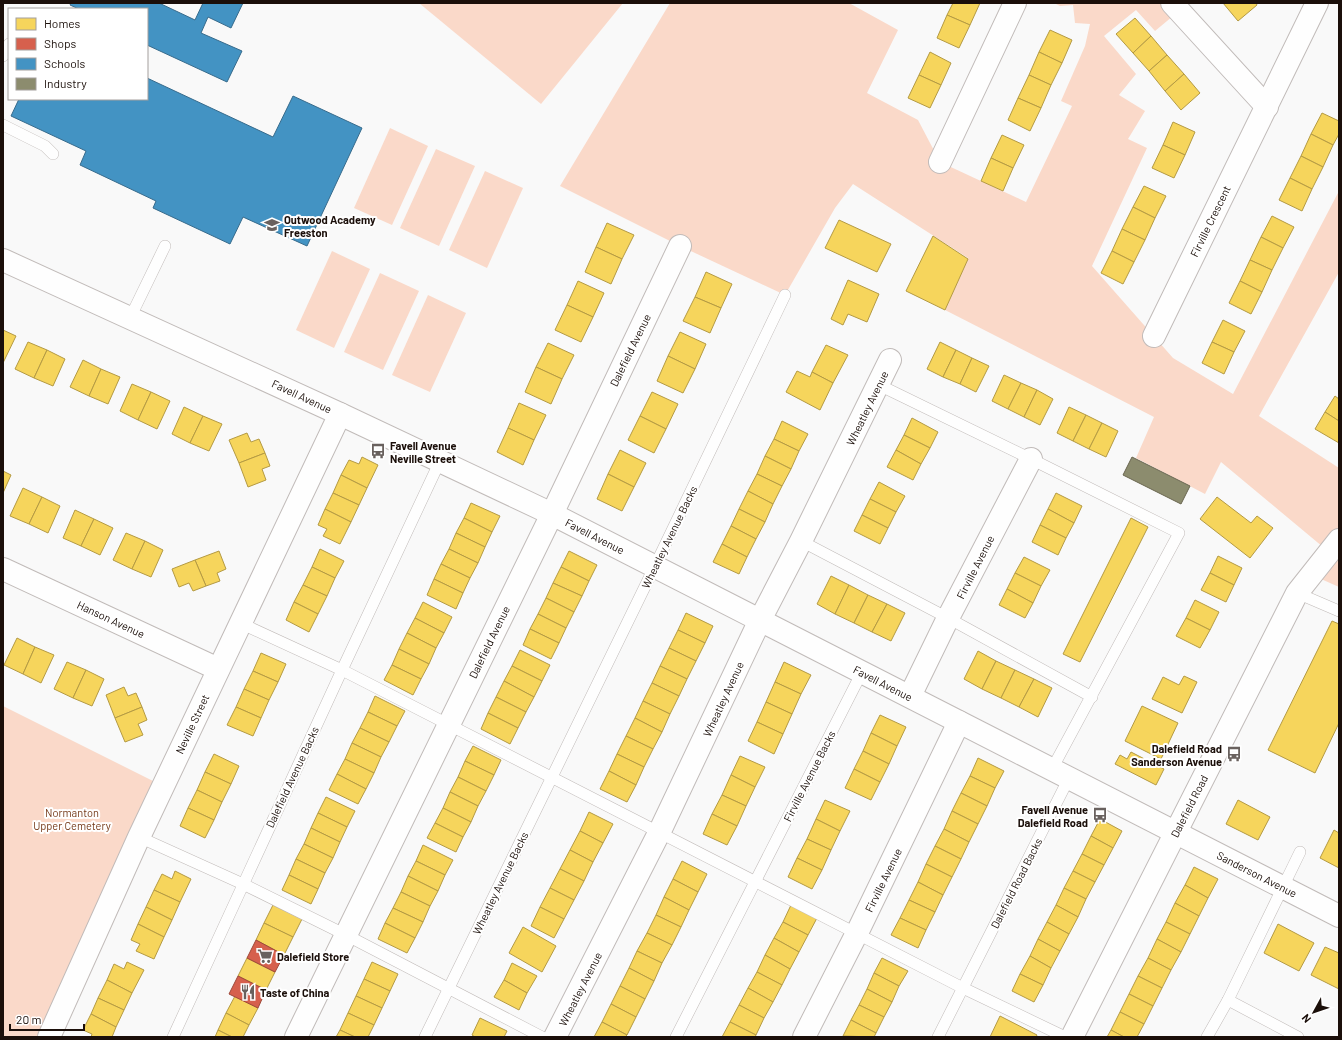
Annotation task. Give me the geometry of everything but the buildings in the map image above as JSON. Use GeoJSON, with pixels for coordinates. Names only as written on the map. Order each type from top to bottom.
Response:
{"type":"FeatureCollection","features":[{"type":"Feature","properties":{"kind":"street"},"geometry":{"type":"LineString","coordinates":[[940,162],[1015,3]]}},
{"type":"Feature","properties":{"kind":"street"},"geometry":{"type":"LineString","coordinates":[[1172,3],[1267,107]]}},
{"type":"Feature","properties":{"kind":"street","name":"Firville Crescent"},"geometry":{"type":"LineString","coordinates":[[1154,336],[1317,3]]}},
{"type":"Feature","properties":{"kind":"street","name":"Dalefield Avenue"},"geometry":{"type":"LineString","coordinates":[[296,1037],[552,514],[680,246]]}},
{"type":"Feature","properties":{"kind":"street","name":"Favell Avenue"},"geometry":{"type":"LineString","coordinates":[[3,260],[340,414],[552,514],[1176,833]]}},
{"type":"Feature","properties":{"kind":"street","name":"Wheatley Avenue"},"geometry":{"type":"LineString","coordinates":[[555,1037],[659,833],[760,620],[802,541],[890,360]]}},
{"type":"Feature","properties":{"kind":"street","name":"Neville Street"},"geometry":{"type":"LineString","coordinates":[[49,1037],[139,837],[340,414]]}},
{"type":"Feature","properties":{"kind":"street","name":"Firville Avenue"},"geometry":{"type":"LineString","coordinates":[[910,696],[948,618],[1031,459]]}},
{"type":"Feature","properties":{"kind":"street","name":"Dalefield Road"},"geometry":{"type":"LineString","coordinates":[[1072,1037],[1298,593],[1339,540]]}},
{"type":"Feature","properties":{"kind":"street","name":"Hanson Avenue"},"geometry":{"type":"LineString","coordinates":[[3,568],[218,669]]}},
{"type":"Feature","properties":{"kind":"street","name":"Firville Avenue"},"geometry":{"type":"LineString","coordinates":[[804,1037],[857,933],[959,722]]}},
{"type":"Feature","properties":{"kind":"street","name":"Sanderson Avenue"},"geometry":{"type":"LineString","coordinates":[[1176,833],[1339,916]]}},
{"type":"Feature","properties":{"kind":"lane"},"geometry":{"type":"LineString","coordinates":[[3,56],[8,46]]}},
{"type":"Feature","properties":{"kind":"lane"},"geometry":{"type":"LineString","coordinates":[[3,125],[45,146],[54,154]]}},
{"type":"Feature","properties":{"kind":"lane"},"geometry":{"type":"LineString","coordinates":[[130,318],[165,246]]}},
{"type":"Feature","properties":{"kind":"lane","name":"Wheatley Avenue Backs"},"geometry":{"type":"LineString","coordinates":[[425,1037],[552,778],[785,295]]}},
{"type":"Feature","properties":{"kind":"lane"},"geometry":{"type":"LineString","coordinates":[[879,385],[1031,459]]}},
{"type":"Feature","properties":{"kind":"lane","name":"Dalefield Road Backs"},"geometry":{"type":"LineString","coordinates":[[938,1037],[963,988],[1060,774],[1092,697],[1180,533],[1031,459]]}},
{"type":"Feature","properties":{"kind":"lane","name":"Dalefield Avenue Backs"},"geometry":{"type":"LineString","coordinates":[[173,1037],[440,461]]}},
{"type":"Feature","properties":{"kind":"lane"},"geometry":{"type":"LineString","coordinates":[[802,541],[948,618],[1092,697]]}},
{"type":"Feature","properties":{"kind":"lane"},"geometry":{"type":"LineString","coordinates":[[1298,593],[1339,611]]}},
{"type":"Feature","properties":{"kind":"lane"},"geometry":{"type":"LineString","coordinates":[[240,624],[342,670],[963,988],[1065,1037]]}},
{"type":"Feature","properties":{"kind":"lane","name":"Firville Avenue Backs"},"geometry":{"type":"LineString","coordinates":[[676,1037],[862,672]]}},
{"type":"Feature","properties":{"kind":"lane"},"geometry":{"type":"LineString","coordinates":[[139,837],[243,884],[346,935],[542,1037]]}},
{"type":"Feature","properties":{"kind":"lane"},"geometry":{"type":"LineString","coordinates":[[1207,1037],[1228,1000],[1300,852]]}},
{"type":"Feature","properties":{"kind":"lane"},"geometry":{"type":"LineString","coordinates":[[1228,1000],[1298,1037]]}},
{"type":"Feature","properties":{"kind":"green space"},"geometry":{"type":"Polygon","coordinates":[[[419,3],[623,3],[541,104],[419,3]]]}},
{"type":"Feature","properties":{"kind":"green space"},"geometry":{"type":"Polygon","coordinates":[[[670,3],[849,3],[898,30],[867,93],[918,120],[940,162],[1026,202],[1072,106],[1061,101],[1085,46],[1090,24],[1075,23],[1073,5],[1060,6],[1054,3],[1172,3],[1179,11],[1155,31],[1136,10],[1104,36],[1136,74],[1119,95],[1145,111],[1128,139],[1147,148],[1092,266],[1173,358],[1233,394],[1339,191],[1339,272],[1259,416],[1339,468],[1339,587],[1312,575],[1329,552],[1221,462],[1205,494],[1136,458],[1154,417],[945,310],[968,258],[853,184],[835,208],[785,295],[680,246],[560,186],[670,3]]]}},
{"type":"Feature","properties":{"kind":"green space"},"geometry":{"type":"Polygon","coordinates":[[[390,128],[428,146],[392,225],[354,208],[390,128]]]}},
{"type":"Feature","properties":{"kind":"green space"},"geometry":{"type":"Polygon","coordinates":[[[436,149],[475,166],[439,246],[400,228],[436,149]]]}},
{"type":"Feature","properties":{"kind":"green space"},"geometry":{"type":"Polygon","coordinates":[[[485,171],[523,188],[487,268],[449,250],[485,171]]]}},
{"type":"Feature","properties":{"kind":"green space"},"geometry":{"type":"Polygon","coordinates":[[[332,251],[370,269],[334,348],[296,330],[332,251]]]}},
{"type":"Feature","properties":{"kind":"green space"},"geometry":{"type":"Polygon","coordinates":[[[380,273],[419,291],[383,370],[344,352],[380,273]]]}},
{"type":"Feature","properties":{"kind":"green space"},"geometry":{"type":"Polygon","coordinates":[[[428,295],[466,313],[430,392],[392,375],[428,295]]]}},
{"type":"Feature","properties":{"kind":"green space","name":"Normanton Upper Cemetery"},"geometry":{"type":"Polygon","coordinates":[[[3,706],[163,786],[49,1037],[3,1037],[3,706]]]}},
{"type":"Feature","properties":{"kind":"place","name":"Outwood Academy Freeston"},"geometry":{"type":"Point","coordinates":[272,225]}},
{"type":"Feature","properties":{"kind":"place","name":"Favell Avenue Neville Street"},"geometry":{"type":"Point","coordinates":[378,451]}},
{"type":"Feature","properties":{"kind":"place","name":"Dalefield Road Sanderson Avenue"},"geometry":{"type":"Point","coordinates":[1234,754]}},
{"type":"Feature","properties":{"kind":"place","name":"Favell Avenue Dalefield Road"},"geometry":{"type":"Point","coordinates":[1100,815]}},
{"type":"Feature","properties":{"kind":"place","name":"Dalefield Store"},"geometry":{"type":"Point","coordinates":[265,956]}},
{"type":"Feature","properties":{"kind":"place","name":"Taste of China"},"geometry":{"type":"Point","coordinates":[248,992]}}]}
